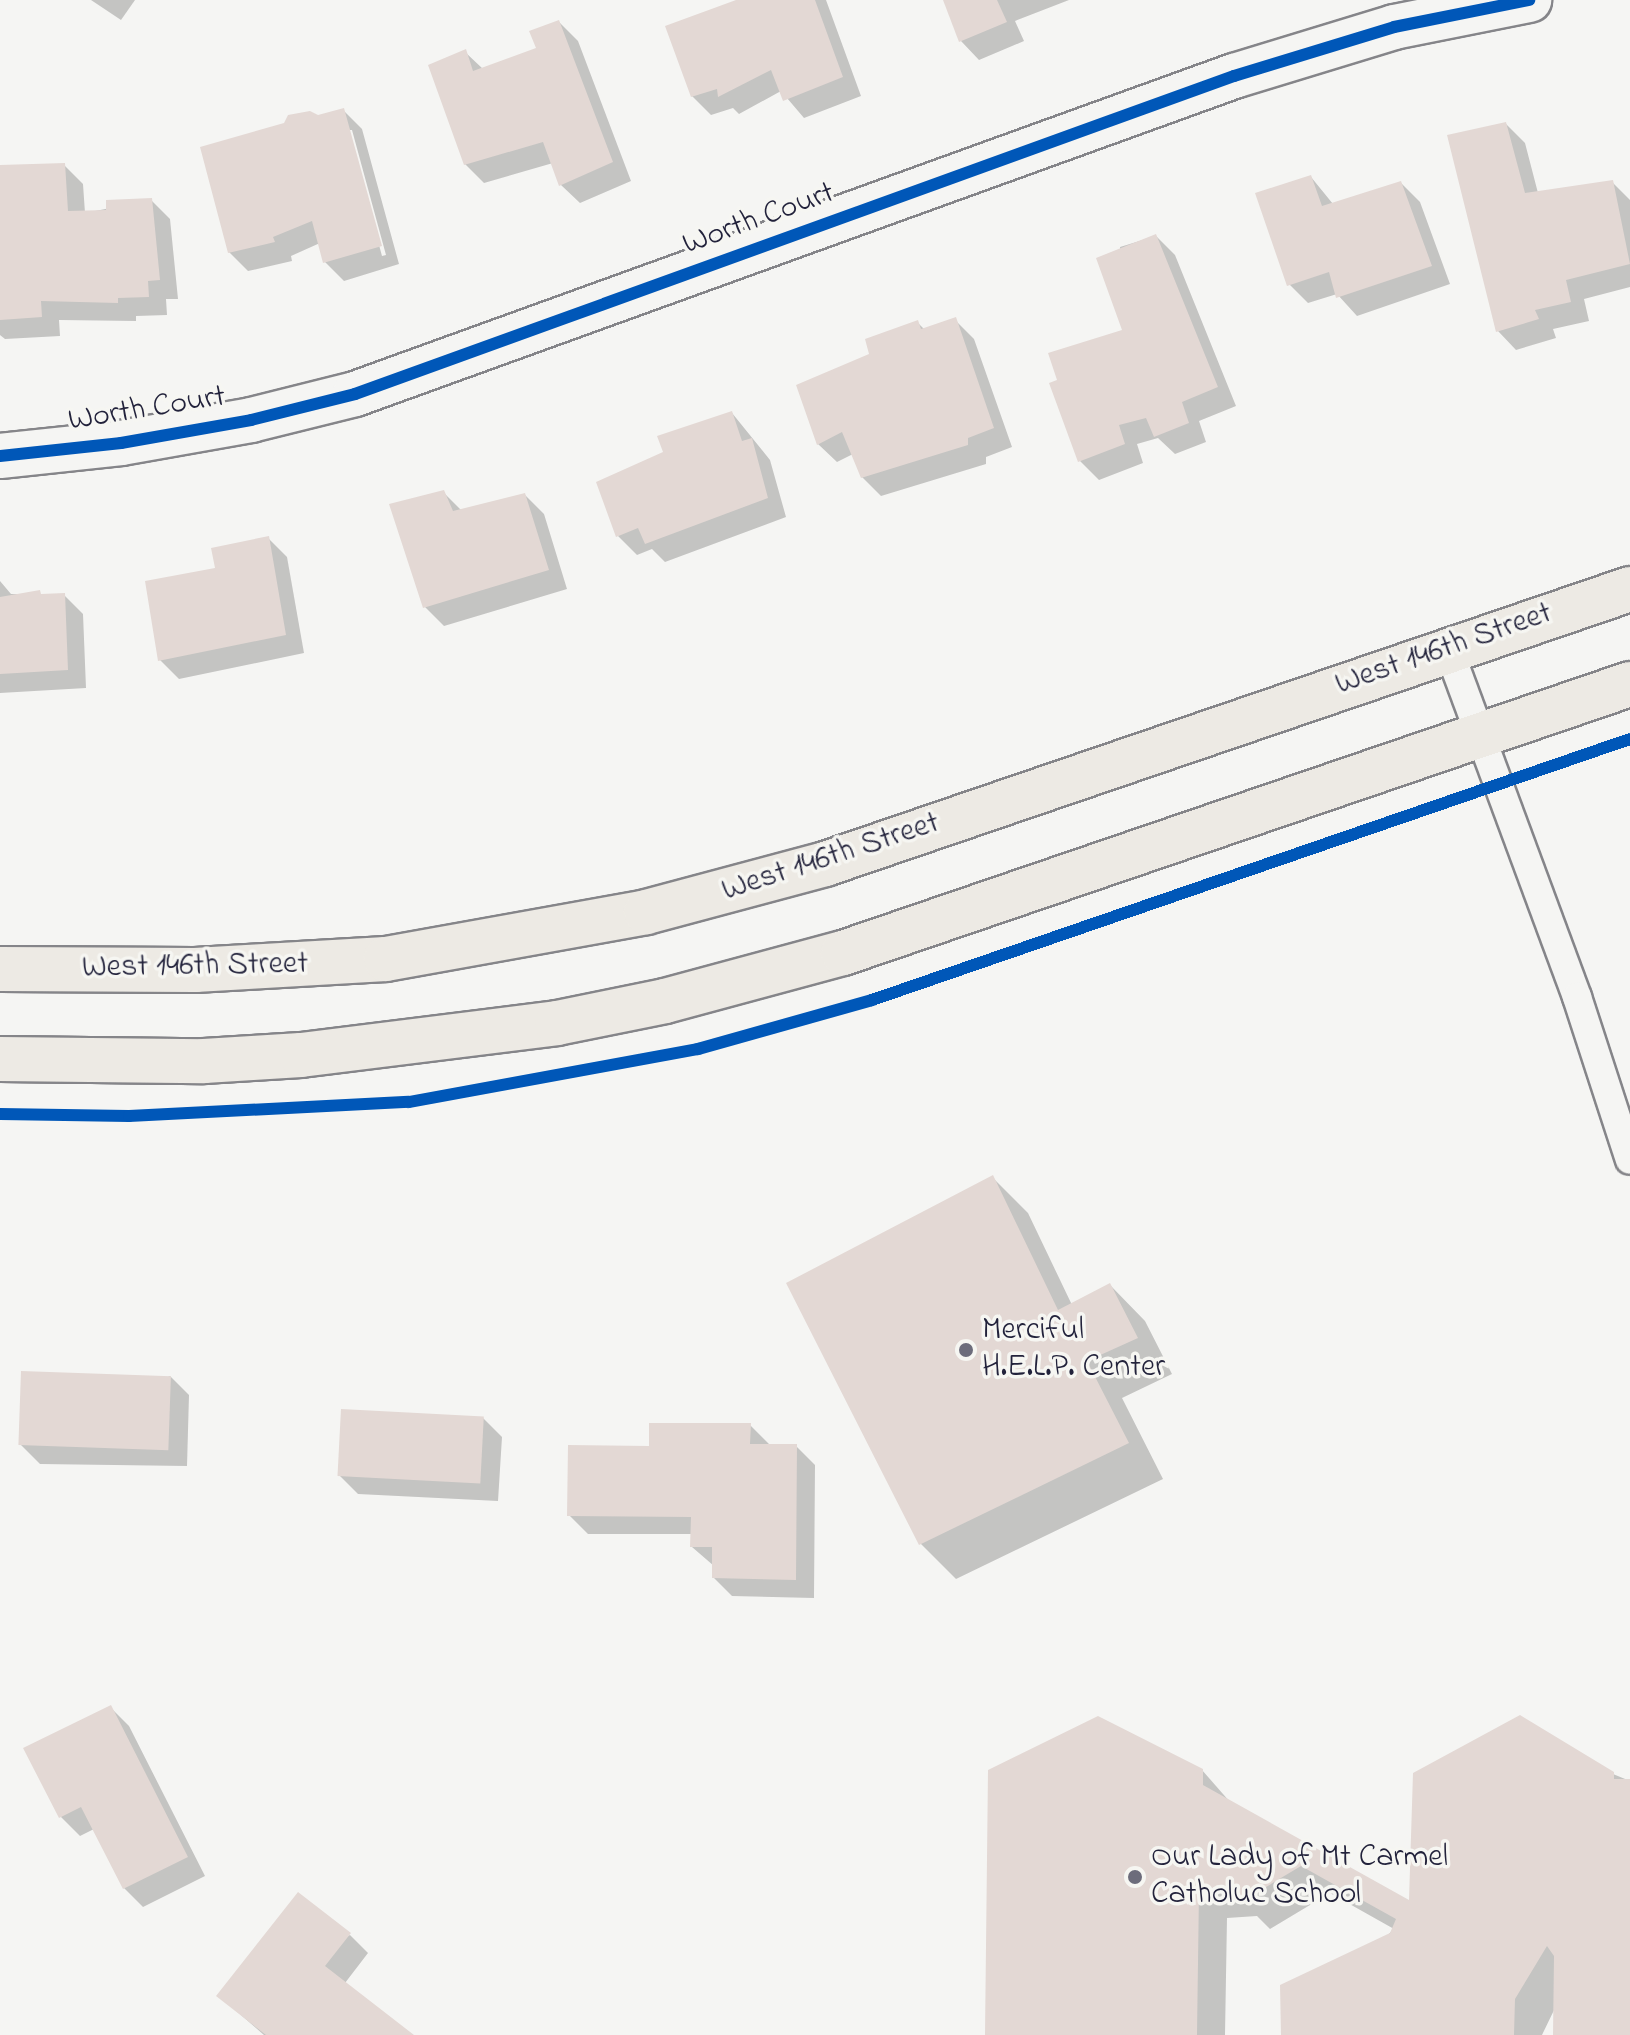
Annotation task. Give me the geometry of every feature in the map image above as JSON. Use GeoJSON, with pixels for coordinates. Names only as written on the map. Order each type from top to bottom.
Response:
{"type":"FeatureCollection","features":[{"type":"Feature","properties":{"kind":"main road","name":"West 146th Street"},"geometry":{"type":"LineString","coordinates":[[0,969],[195,970],[370,960],[646,912],[825,864],[1448,648],[1630,589]]}},
{"type":"Feature","properties":{"kind":"main road"},"geometry":{"type":"LineString","coordinates":[[0,1059],[204,1061],[316,1054],[557,1023],[665,1001],[858,948],[1630,684]]}},
{"type":"Feature","properties":{"kind":"street","name":"Worth Court"},"geometry":{"type":"LineString","coordinates":[[0,456],[121,443],[355,394],[1234,76],[1394,27],[1529,0]]}},
{"type":"Feature","properties":{"kind":"lane"},"geometry":{"type":"LineString","coordinates":[[1448,648],[1577,997],[1630,1160]]}},
{"type":"Feature","properties":{"kind":"building"},"geometry":{"type":"Polygon","coordinates":[[[736,0],[815,0],[843,77],[783,101],[771,70],[718,97],[717,89],[691,97],[665,26],[736,0]]]}},
{"type":"Feature","properties":{"kind":"building"},"geometry":{"type":"Polygon","coordinates":[[[943,0],[997,0],[1007,22],[959,42],[943,0]]]}},
{"type":"Feature","properties":{"kind":"building"},"geometry":{"type":"Polygon","coordinates":[[[559,20],[613,162],[559,186],[543,142],[464,165],[428,65],[466,49],[473,71],[536,48],[529,31],[559,20]]]}},
{"type":"Feature","properties":{"kind":"building"},"geometry":{"type":"Polygon","coordinates":[[[344,108],[382,246],[323,263],[312,221],[273,237],[275,242],[228,253],[200,147],[284,123],[288,115],[310,111],[318,115],[344,108]]]}},
{"type":"Feature","properties":{"kind":"building"},"geometry":{"type":"Polygon","coordinates":[[[1506,122],[1525,193],[1613,180],[1630,264],[1566,280],[1571,302],[1535,310],[1539,319],[1496,332],[1447,135],[1506,122]]]}},
{"type":"Feature","properties":{"kind":"building"},"geometry":{"type":"Polygon","coordinates":[[[65,163],[68,211],[106,210],[106,200],[152,198],[160,280],[148,281],[149,297],[118,298],[118,303],[41,301],[42,317],[0,320],[0,165],[65,163]]]}},
{"type":"Feature","properties":{"kind":"building"},"geometry":{"type":"Polygon","coordinates":[[[1311,175],[1322,206],[1401,181],[1432,266],[1336,298],[1329,272],[1287,286],[1255,193],[1311,175]]]}},
{"type":"Feature","properties":{"kind":"building"},"geometry":{"type":"Polygon","coordinates":[[[1156,234],[1218,387],[1182,402],[1189,423],[1154,437],[1146,418],[1119,425],[1125,444],[1078,462],[1049,383],[1057,380],[1048,353],[1122,330],[1096,258],[1156,234]]]}},
{"type":"Feature","properties":{"kind":"building"},"geometry":{"type":"Polygon","coordinates":[[[956,317],[994,428],[968,438],[968,445],[861,478],[842,432],[817,445],[796,385],[869,354],[865,339],[918,320],[921,329],[956,317]]]}},
{"type":"Feature","properties":{"kind":"building"},"geometry":{"type":"Polygon","coordinates":[[[732,411],[742,441],[752,438],[768,498],[645,544],[638,528],[616,537],[596,482],[663,452],[657,436],[732,411]]]}},
{"type":"Feature","properties":{"kind":"building"},"geometry":{"type":"Polygon","coordinates":[[[444,490],[453,511],[525,493],[549,570],[423,608],[389,504],[444,490]]]}},
{"type":"Feature","properties":{"kind":"building"},"geometry":{"type":"Polygon","coordinates":[[[269,536],[286,635],[158,661],[145,581],[215,568],[211,548],[269,536]]]}},
{"type":"Feature","properties":{"kind":"building"},"geometry":{"type":"Polygon","coordinates":[[[40,590],[41,594],[65,593],[68,670],[0,674],[0,597],[40,590]]]}},
{"type":"Feature","properties":{"kind":"building","name":"Merciful H.E.L.P. Center"},"geometry":{"type":"Polygon","coordinates":[[[993,1175],[1058,1310],[1110,1283],[1138,1338],[1087,1361],[1129,1443],[919,1545],[786,1283],[993,1175]]]}},
{"type":"Feature","properties":{"kind":"building"},"geometry":{"type":"Polygon","coordinates":[[[21,1371],[171,1376],[168,1450],[18,1445],[21,1371]]]}},
{"type":"Feature","properties":{"kind":"building"},"geometry":{"type":"Polygon","coordinates":[[[341,1409],[484,1416],[480,1483],[337,1476],[341,1409]]]}},
{"type":"Feature","properties":{"kind":"building"},"geometry":{"type":"Polygon","coordinates":[[[649,1423],[751,1423],[750,1444],[797,1444],[796,1580],[712,1578],[712,1547],[690,1547],[691,1517],[567,1516],[568,1445],[649,1446],[649,1423]]]}},
{"type":"Feature","properties":{"kind":"building"},"geometry":{"type":"Polygon","coordinates":[[[111,1705],[188,1857],[123,1889],[81,1807],[59,1818],[23,1748],[111,1705]]]}},
{"type":"Feature","properties":{"kind":"building","name":"Our Lady of Mt Carmel Catholuc School"},"geometry":{"type":"Polygon","coordinates":[[[1520,1715],[1614,1772],[1614,1779],[1630,1779],[1630,2035],[1553,2035],[1554,1956],[1547,1946],[1515,1999],[1514,2035],[1281,2035],[1280,1985],[1390,1933],[1396,1919],[1301,1866],[1241,1902],[1228,1888],[1199,1891],[1197,2035],[985,2035],[988,1770],[1098,1716],[1203,1769],[1203,1785],[1409,1900],[1413,1773],[1520,1715]]]}},
{"type":"Feature","properties":{"kind":"building"},"geometry":{"type":"Polygon","coordinates":[[[298,1892],[351,1933],[325,1966],[414,2035],[266,2035],[216,1996],[298,1892]]]}},
{"type":"Feature","properties":{"kind":"cycle path"},"geometry":{"type":"LineString","coordinates":[[0,456],[121,443],[251,420],[355,394],[1234,76],[1394,27],[1529,0]]}},
{"type":"Feature","properties":{"kind":"cycle path"},"geometry":{"type":"LineString","coordinates":[[0,1114],[129,1116],[409,1102],[698,1049],[872,1000],[1630,739]]}},
{"type":"Feature","properties":{"kind":"place","name":"Merciful H.E.L.P. Center"},"geometry":{"type":"Point","coordinates":[966,1350]}},
{"type":"Feature","properties":{"kind":"place","name":"Our Lady of Mt Carmel Catholuc School"},"geometry":{"type":"Point","coordinates":[1135,1877]}}]}
